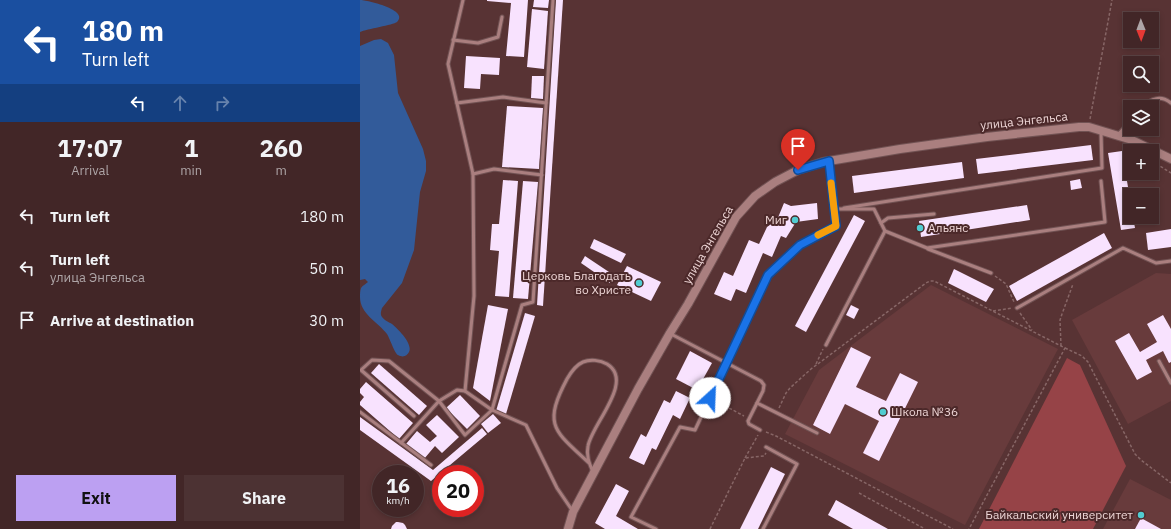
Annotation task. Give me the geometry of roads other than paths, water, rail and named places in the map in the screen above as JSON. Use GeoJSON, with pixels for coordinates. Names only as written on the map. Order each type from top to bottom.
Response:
{"type":"FeatureCollection","features":[{"type":"Feature","properties":{"kind":"street","name":"улица Энгельса"},"geometry":{"type":"LineString","coordinates":[[568,529],[573,512],[638,389],[688,304],[736,217],[755,196],[775,182],[798,170],[829,161],[987,136],[1089,127],[1132,140],[1171,159]]}},
{"type":"Feature","properties":{"kind":"street"},"geometry":{"type":"LineString","coordinates":[[562,529],[573,512]]}},
{"type":"Feature","properties":{"kind":"lane"},"geometry":{"type":"LineString","coordinates":[[463,0],[448,64],[473,174],[474,296],[465,391]]}},
{"type":"Feature","properties":{"kind":"lane"},"geometry":{"type":"LineString","coordinates":[[414,416],[361,369],[372,360],[389,361],[439,401],[465,435],[492,410],[522,305],[533,302],[553,0]]}},
{"type":"Feature","properties":{"kind":"lane"},"geometry":{"type":"LineString","coordinates":[[453,40],[478,43],[498,38],[502,17]]}},
{"type":"Feature","properties":{"kind":"lane"},"geometry":{"type":"LineString","coordinates":[[457,103],[503,97],[546,103]]}},
{"type":"Feature","properties":{"kind":"lane"},"geometry":{"type":"LineString","coordinates":[[1152,100],[1160,98],[1171,103]]}},
{"type":"Feature","properties":{"kind":"lane"},"geometry":{"type":"LineString","coordinates":[[1118,135],[1123,129]]}},
{"type":"Feature","properties":{"kind":"lane"},"geometry":{"type":"LineString","coordinates":[[834,209],[1102,168],[1101,130]]}},
{"type":"Feature","properties":{"kind":"lane"},"geometry":{"type":"LineString","coordinates":[[656,529],[631,517],[680,427],[695,430],[768,275],[800,245],[836,226],[829,161]]}},
{"type":"Feature","properties":{"kind":"lane"},"geometry":{"type":"LineString","coordinates":[[473,174],[494,169],[542,175]]}},
{"type":"Feature","properties":{"kind":"lane"},"geometry":{"type":"LineString","coordinates":[[927,248],[1105,222],[1101,181]]}},
{"type":"Feature","properties":{"kind":"lane"},"geometry":{"type":"LineString","coordinates":[[834,209],[874,209],[885,231],[991,273]]}},
{"type":"Feature","properties":{"kind":"lane"},"geometry":{"type":"LineString","coordinates":[[881,223],[888,218],[934,214]]}},
{"type":"Feature","properties":{"kind":"lane"},"geometry":{"type":"LineString","coordinates":[[826,345],[885,231]]}},
{"type":"Feature","properties":{"kind":"lane"},"geometry":{"type":"LineString","coordinates":[[1017,308],[1123,248],[1156,263],[1171,261]]}},
{"type":"Feature","properties":{"kind":"lane"},"geometry":{"type":"LineString","coordinates":[[670,333],[727,363],[764,385],[763,391],[748,421],[749,424],[760,430]]}},
{"type":"Feature","properties":{"kind":"lane"},"geometry":{"type":"LineString","coordinates":[[589,463],[557,431],[553,414],[554,405],[570,374],[576,366],[590,360],[606,364],[612,369],[616,382],[616,388],[613,396],[591,435],[588,445],[589,463],[594,474]]}},
{"type":"Feature","properties":{"kind":"lane"},"geometry":{"type":"LineString","coordinates":[[1159,361],[1171,383]]}},
{"type":"Feature","properties":{"kind":"lane"},"geometry":{"type":"LineString","coordinates":[[401,442],[439,401],[457,390],[465,391],[492,410],[526,425],[557,488],[573,512]]}},
{"type":"Feature","properties":{"kind":"lane"},"geometry":{"type":"LineString","coordinates":[[757,403],[817,432]]}},
{"type":"Feature","properties":{"kind":"lane"},"geometry":{"type":"LineString","coordinates":[[360,412],[431,465]]}},
{"type":"Feature","properties":{"kind":"lane"},"geometry":{"type":"LineString","coordinates":[[763,529],[797,464],[766,446]]}},
{"type":"Feature","properties":{"kind":"water"},"geometry":{"type":"Polygon","coordinates":[[[360,0],[386,6],[393,10],[398,14],[399,18],[397,22],[360,32],[360,0]]]}},
{"type":"Feature","properties":{"kind":"water"},"geometry":{"type":"Polygon","coordinates":[[[381,39],[388,43],[394,55],[398,93],[423,149],[426,161],[426,171],[420,192],[414,250],[402,283],[382,308],[381,313],[381,316],[402,333],[407,341],[410,349],[406,355],[403,356],[397,354],[387,334],[366,313],[360,297],[361,288],[368,282],[365,279],[360,280],[360,46],[374,40],[381,39]]]}},
{"type":"Feature","properties":{"kind":"place","name":"Миг"},"geometry":{"type":"Point","coordinates":[795,220]}},
{"type":"Feature","properties":{"kind":"place","name":"Альянс"},"geometry":{"type":"Point","coordinates":[920,228]}},
{"type":"Feature","properties":{"kind":"place","name":"Церковь Благодать во Христе"},"geometry":{"type":"Point","coordinates":[639,283]}},
{"type":"Feature","properties":{"kind":"place","name":"Школа №36"},"geometry":{"type":"Point","coordinates":[883,412]}},
{"type":"Feature","properties":{"kind":"place","name":"Байкальский университет"},"geometry":{"type":"Point","coordinates":[1141,515]}}]}
